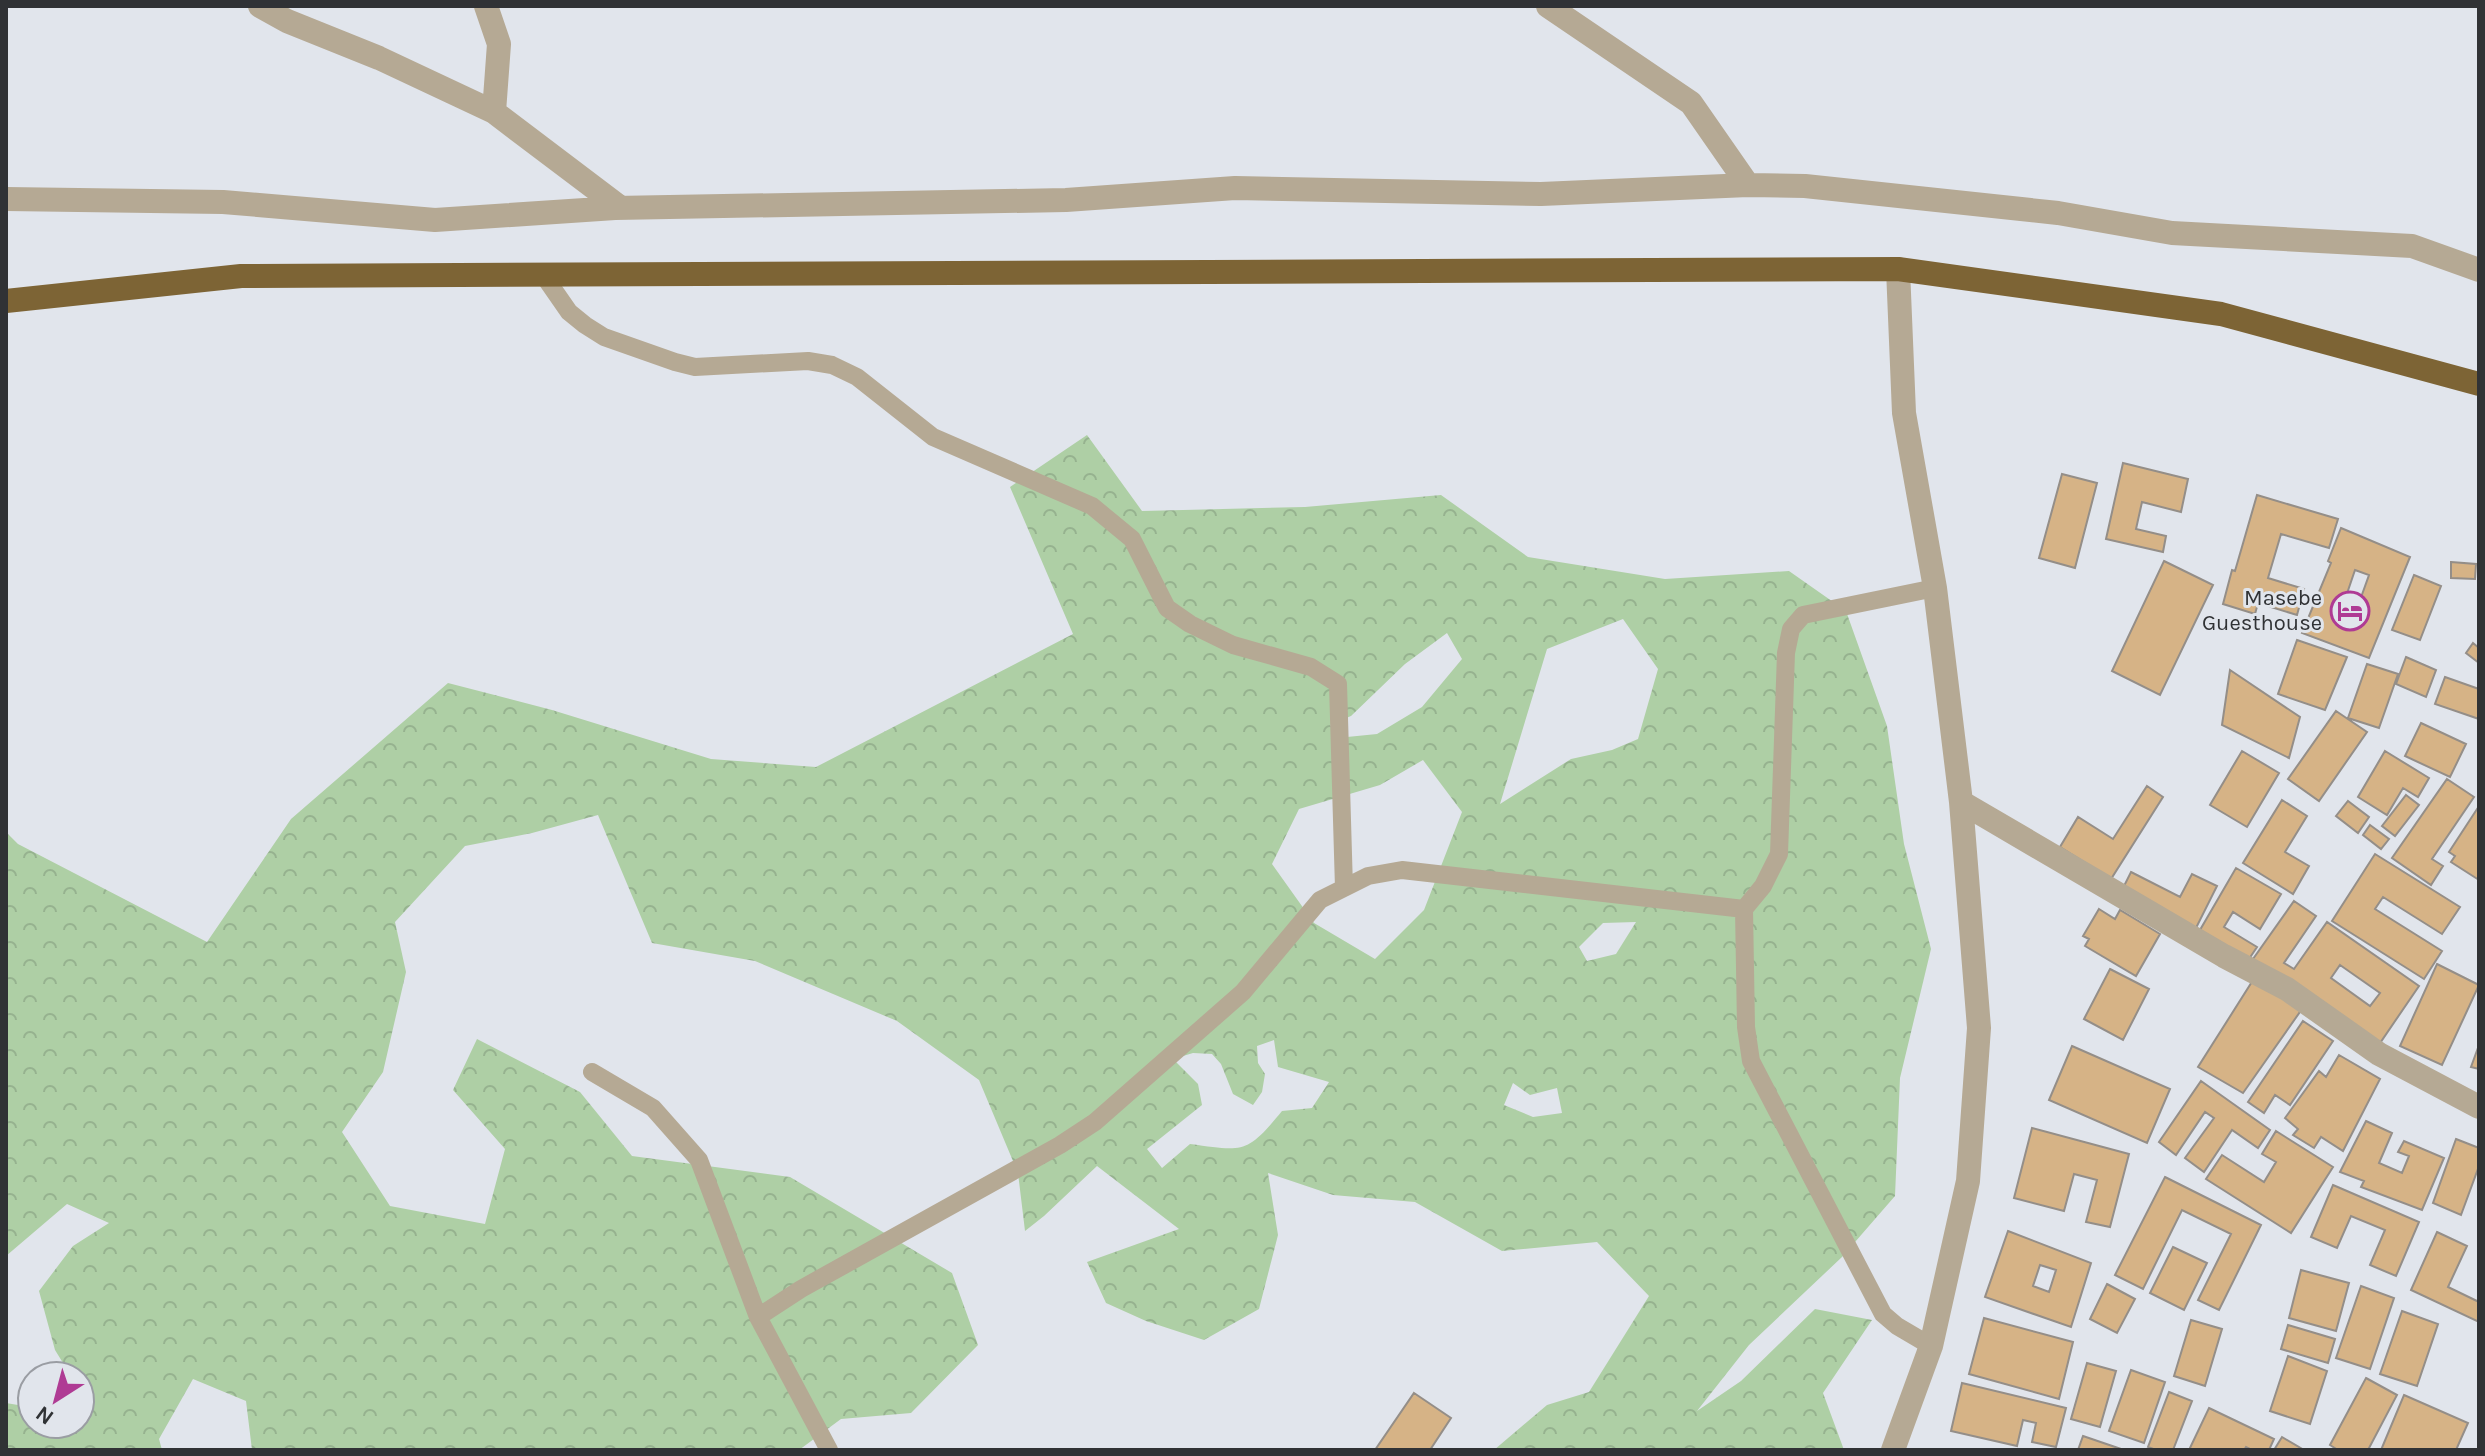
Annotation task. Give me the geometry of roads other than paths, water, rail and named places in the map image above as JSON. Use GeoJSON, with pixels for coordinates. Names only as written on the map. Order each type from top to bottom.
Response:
{"type":"FeatureCollection","features":[{"type":"Feature","properties":{"kind":"highway"},"geometry":{"type":"LineString","coordinates":[[6,301],[241,276],[1898,269],[2221,314],[2479,384]]}},
{"type":"Feature","properties":{"kind":"street"},"geometry":{"type":"LineString","coordinates":[[260,6],[287,21],[379,58],[494,112],[621,208]]}},
{"type":"Feature","properties":{"kind":"street"},"geometry":{"type":"LineString","coordinates":[[486,6],[499,44],[494,112]]}},
{"type":"Feature","properties":{"kind":"street"},"geometry":{"type":"LineString","coordinates":[[1548,6],[1691,103],[1748,185]]}},
{"type":"Feature","properties":{"kind":"street"},"geometry":{"type":"LineString","coordinates":[[6,199],[223,202],[435,220],[621,208],[1066,200],[1235,188],[1541,194],[1748,185],[1805,186],[2026,210],[2172,233],[2412,246],[2479,270]]}},
{"type":"Feature","properties":{"kind":"street"},"geometry":{"type":"LineString","coordinates":[[1893,1450],[1931,1346],[1968,1181],[1979,1028],[1961,802],[1935,588],[1904,413],[1898,269]]}},
{"type":"Feature","properties":{"kind":"street"},"geometry":{"type":"LineString","coordinates":[[1961,802],[2224,956],[2287,989],[2379,1054],[2479,1107]]}},
{"type":"Feature","properties":{"kind":"lane"},"geometry":{"type":"LineString","coordinates":[[544,276],[569,312],[585,325],[604,337],[675,362],[695,367],[808,361],[832,365],[857,377],[933,437],[1092,506],[1132,539],[1167,608],[1190,624],[1233,645],[1311,667],[1332,678],[1338,684],[1344,888]]}},
{"type":"Feature","properties":{"kind":"lane"},"geometry":{"type":"LineString","coordinates":[[1931,1346],[1883,1314],[1820,1191],[1756,1077],[1746,1027],[1744,909],[1763,886],[1779,854],[1786,653],[1791,629],[1803,615],[1935,588]]}},
{"type":"Feature","properties":{"kind":"lane"},"geometry":{"type":"LineString","coordinates":[[758,1317],[801,1289],[1060,1145],[1095,1122],[1243,992],[1320,900],[1368,876],[1402,870],[1744,909]]}},
{"type":"Feature","properties":{"kind":"lane"},"geometry":{"type":"LineString","coordinates":[[592,1072],[653,1108],[699,1160],[758,1317],[829,1450]]}},
{"type":"Feature","properties":{"kind":"place","name":"Masebe Guesthouse"},"geometry":{"type":"Point","coordinates":[2350,611]}}]}
